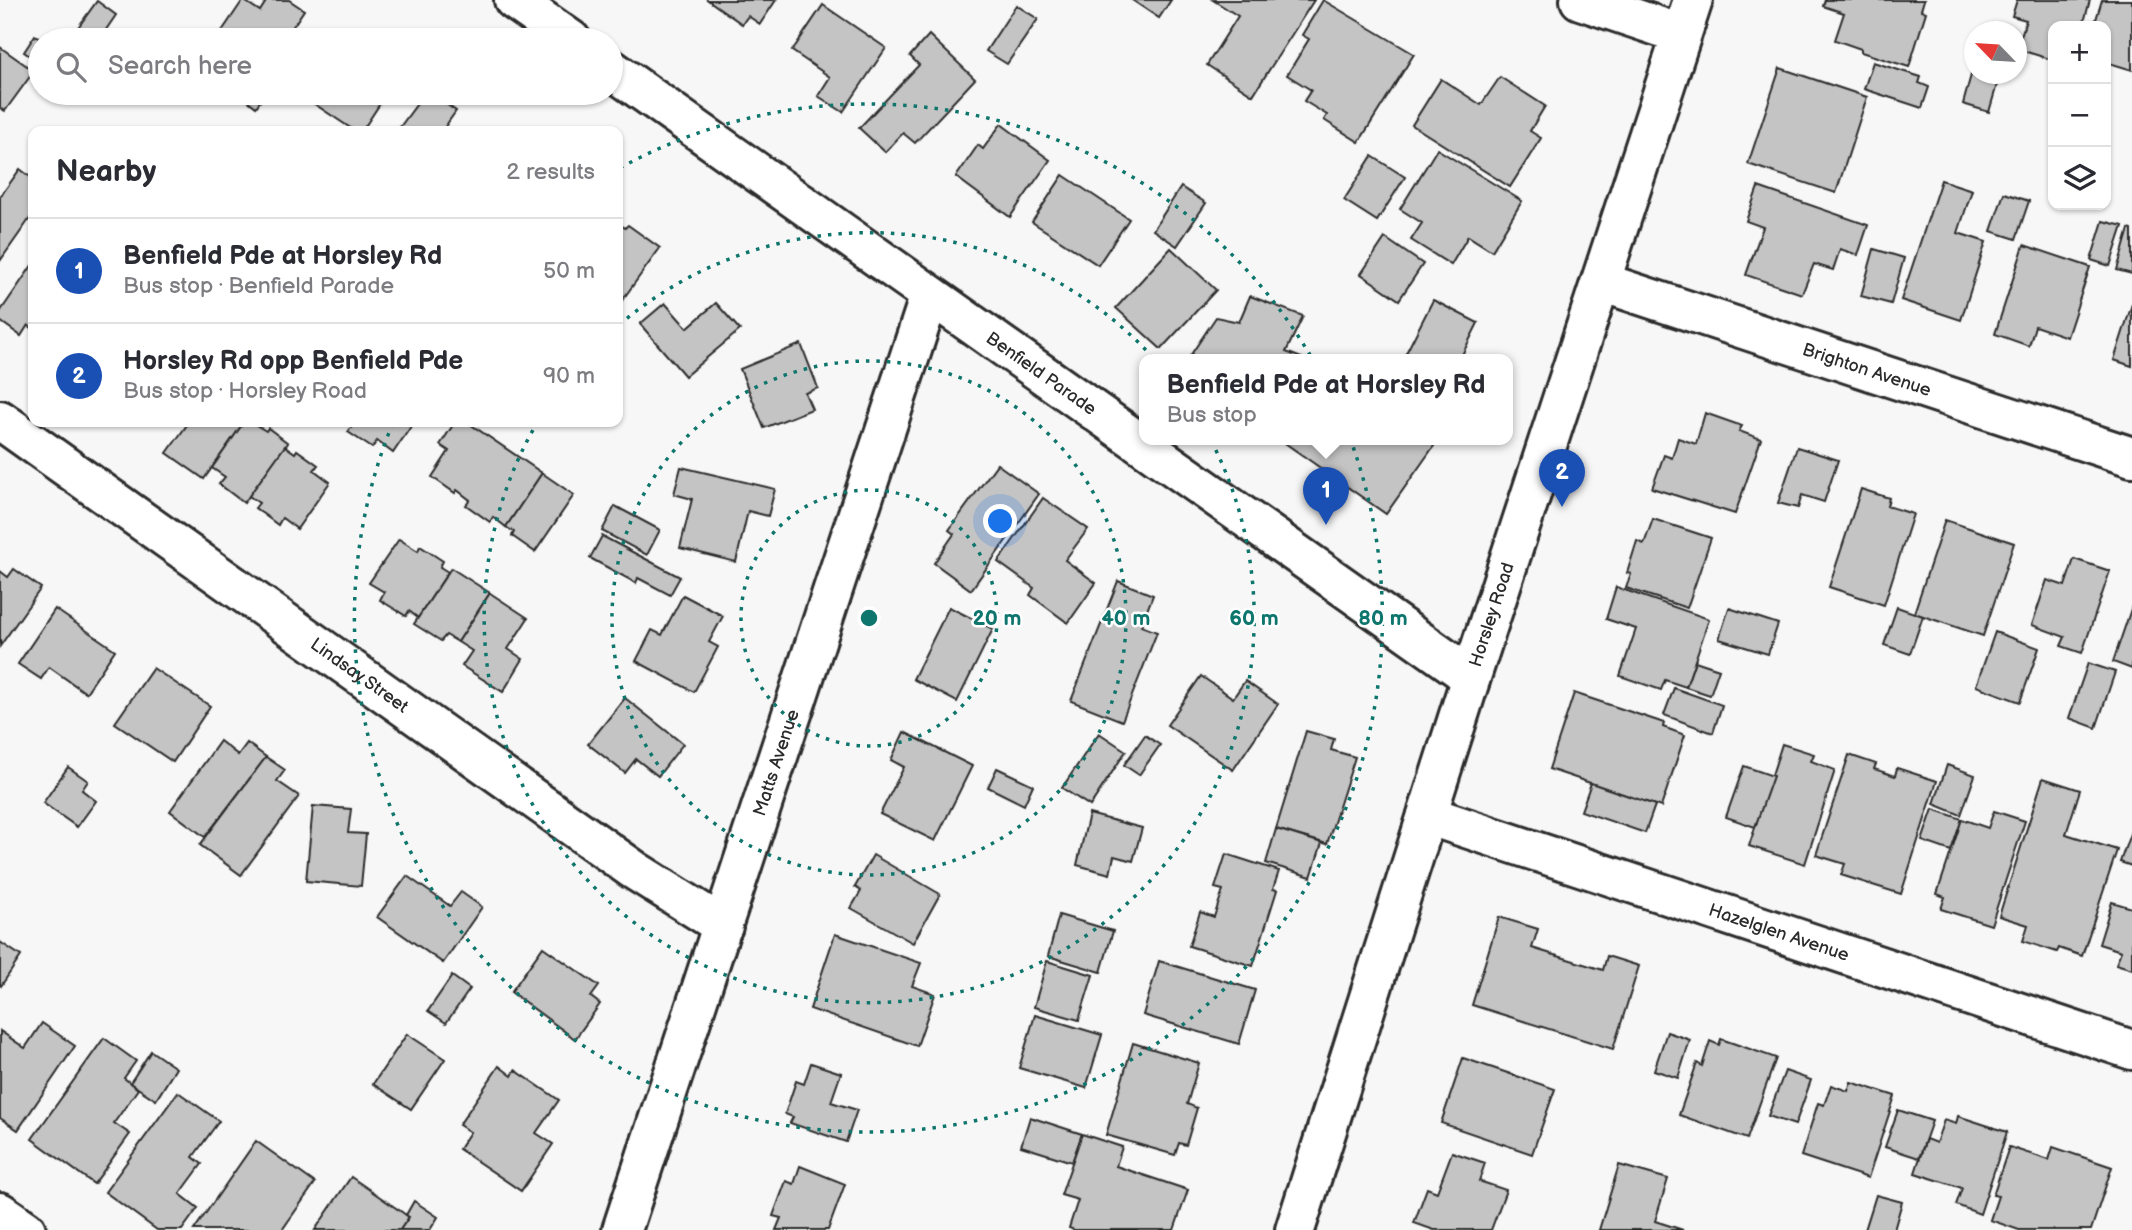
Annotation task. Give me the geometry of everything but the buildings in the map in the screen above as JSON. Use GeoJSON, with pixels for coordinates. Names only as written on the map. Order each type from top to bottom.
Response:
{"type":"FeatureCollection","features":[{"type":"Feature","properties":{"kind":"street"},"geometry":{"type":"LineString","coordinates":[[514,0],[554,28]]}},
{"type":"Feature","properties":{"kind":"street"},"geometry":{"type":"LineString","coordinates":[[1580,0],[1687,17]]}},
{"type":"Feature","properties":{"kind":"street","name":"Horsley Road"},"geometry":{"type":"LineString","coordinates":[[1295,1230],[1471,677],[1687,17]]}},
{"type":"Feature","properties":{"kind":"street","name":"Benfield Parade"},"geometry":{"type":"LineString","coordinates":[[623,78],[1139,443]]}},
{"type":"Feature","properties":{"kind":"street","name":"Brighton Avenue"},"geometry":{"type":"LineString","coordinates":[[1601,282],[2132,457]]}},
{"type":"Feature","properties":{"kind":"street","name":"Matts Avenue"},"geometry":{"type":"LineString","coordinates":[[622,1230],[930,295]]}},
{"type":"Feature","properties":{"kind":"street","name":"Lindsay Street"},"geometry":{"type":"LineString","coordinates":[[0,420],[634,870],[723,926]]}},
{"type":"Feature","properties":{"kind":"street","name":"Benfield Parade"},"geometry":{"type":"LineString","coordinates":[[1142,445],[1471,677]]}},
{"type":"Feature","properties":{"kind":"street","name":"Hazelglen Avenue"},"geometry":{"type":"LineString","coordinates":[[1427,816],[2132,1050]]}},
{"type":"Feature","properties":{"kind":"street"},"geometry":{"type":"LineString","coordinates":[[0,1212],[26,1230]]}},
{"type":"Feature","properties":{"kind":"place","name":"Horsley Rd opp Benfield Pde"},"geometry":{"type":"Point","coordinates":[1562,507]}},
{"type":"Feature","properties":{"kind":"place","name":"Benfield Pde at Horsley Rd"},"geometry":{"type":"Point","coordinates":[1326,525]}}]}
